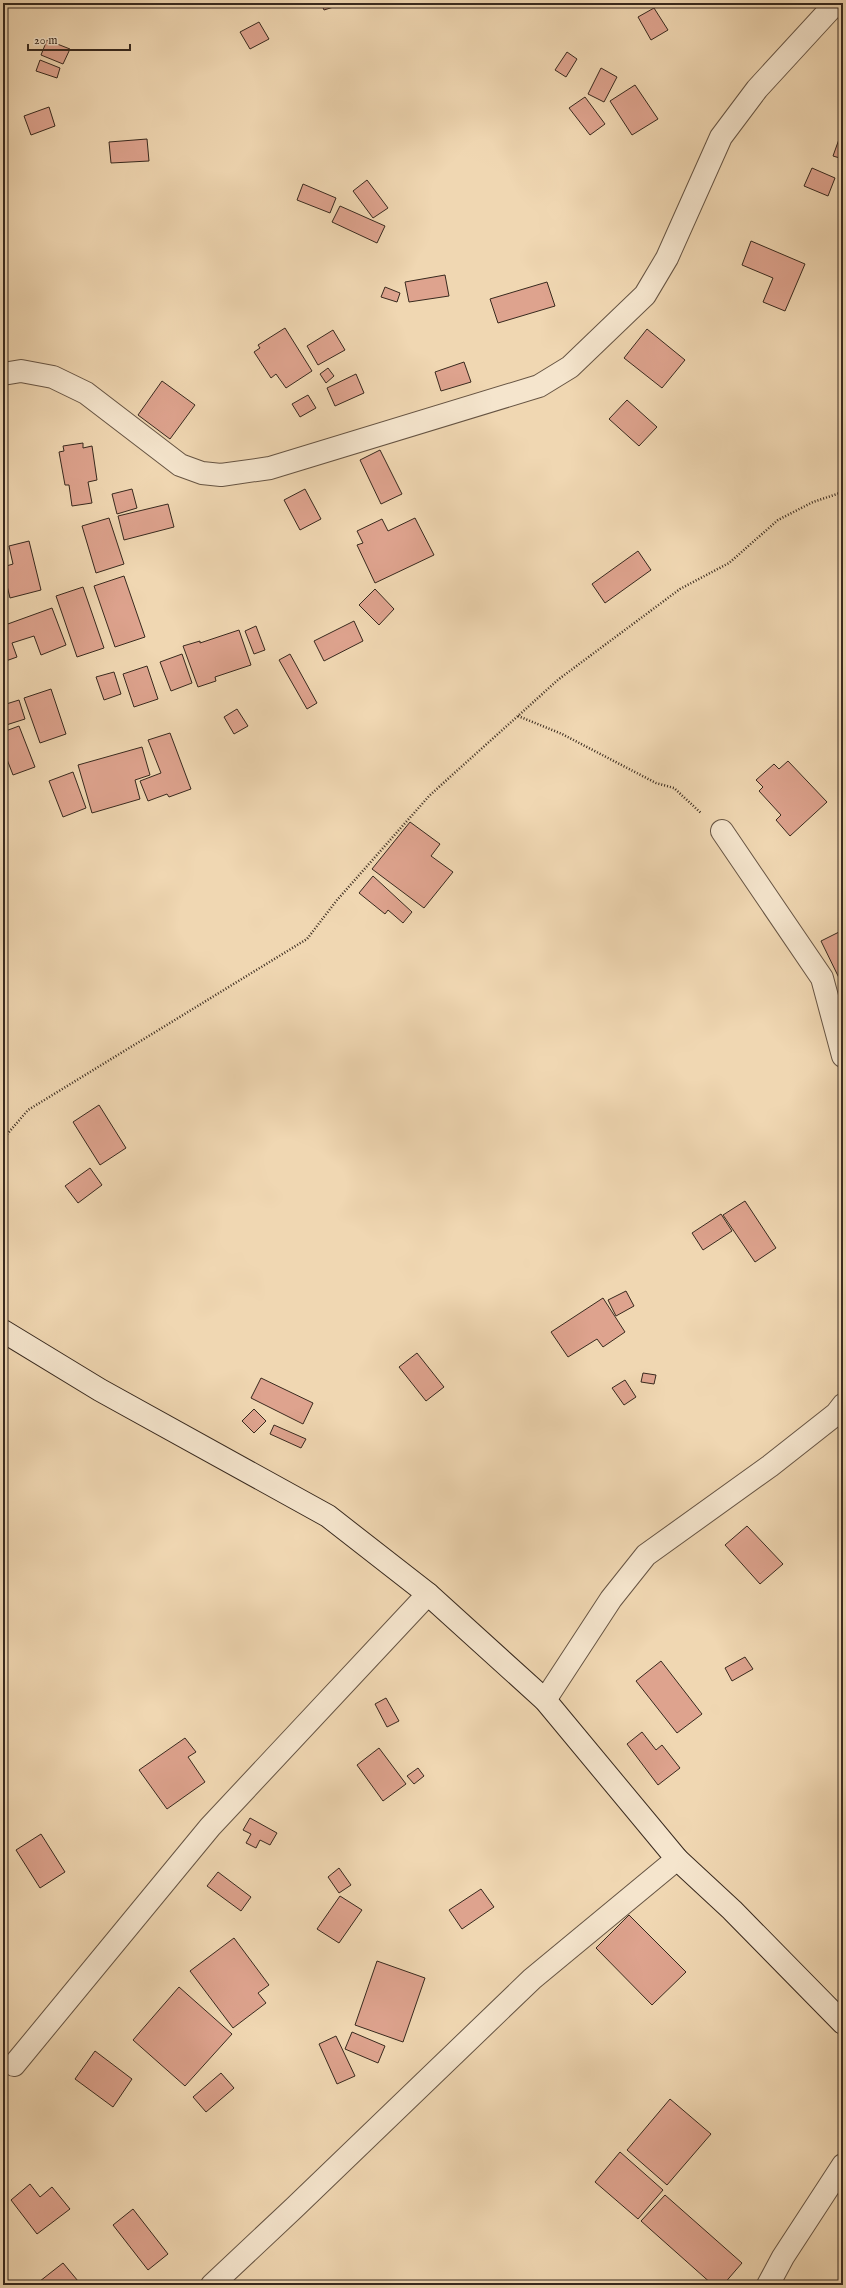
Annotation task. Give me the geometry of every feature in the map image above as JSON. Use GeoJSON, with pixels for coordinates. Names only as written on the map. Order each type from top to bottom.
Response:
{"type":"FeatureCollection","features":[{"type":"Feature","properties":{"kind":"street"},"geometry":{"type":"LineString","coordinates":[[3,374],[22,371],[53,378],[86,393],[180,465],[202,473],[221,475],[270,468],[539,386],[570,367],[645,295],[668,258],[721,137],[757,89],[836,3]]}},
{"type":"Feature","properties":{"kind":"street"},"geometry":{"type":"LineString","coordinates":[[722,831],[822,978],[843,1056]]}},
{"type":"Feature","properties":{"kind":"street"},"geometry":{"type":"LineString","coordinates":[[3,1331],[100,1390],[328,1516],[428,1594],[545,1700],[677,1859],[732,1910],[843,2023]]}},
{"type":"Feature","properties":{"kind":"street"},"geometry":{"type":"LineString","coordinates":[[545,1700],[611,1599],[646,1555],[770,1466],[836,1414],[843,1405]]}},
{"type":"Feature","properties":{"kind":"street"},"geometry":{"type":"LineString","coordinates":[[14,2065],[210,1827],[428,1594]]}},
{"type":"Feature","properties":{"kind":"street"},"geometry":{"type":"LineString","coordinates":[[212,2285],[532,1979],[677,1859]]}},
{"type":"Feature","properties":{"kind":"street"},"geometry":{"type":"LineString","coordinates":[[768,2285],[783,2257],[843,2165]]}},
{"type":"Feature","properties":{"kind":"path"},"geometry":{"type":"LineString","coordinates":[[3,1139],[28,1110],[307,939],[337,900],[430,795],[559,679],[680,589],[729,563],[778,520],[813,502],[843,492]]}},
{"type":"Feature","properties":{"kind":"path"},"geometry":{"type":"LineString","coordinates":[[518,716],[562,734],[656,783],[674,788],[722,831]]}},
{"type":"Feature","properties":{"kind":"building"},"geometry":{"type":"Polygon","coordinates":[[[321,3],[343,3],[343,4],[324,10],[321,3]]]}},
{"type":"Feature","properties":{"kind":"building"},"geometry":{"type":"Polygon","coordinates":[[[654,8],[668,30],[651,40],[638,17],[654,8]]]}},
{"type":"Feature","properties":{"kind":"building"},"geometry":{"type":"Polygon","coordinates":[[[259,22],[269,39],[250,49],[240,32],[259,22]]]}},
{"type":"Feature","properties":{"kind":"building"},"geometry":{"type":"Polygon","coordinates":[[[47,40],[70,49],[63,64],[41,55],[47,40]]]}},
{"type":"Feature","properties":{"kind":"building"},"geometry":{"type":"Polygon","coordinates":[[[567,52],[577,59],[566,77],[555,70],[567,52]]]}},
{"type":"Feature","properties":{"kind":"building"},"geometry":{"type":"Polygon","coordinates":[[[40,60],[60,68],[57,78],[36,71],[40,60]]]}},
{"type":"Feature","properties":{"kind":"building"},"geometry":{"type":"Polygon","coordinates":[[[601,68],[617,77],[604,102],[588,94],[601,68]]]}},
{"type":"Feature","properties":{"kind":"building"},"geometry":{"type":"Polygon","coordinates":[[[635,85],[658,119],[632,135],[610,101],[635,85]]]}},
{"type":"Feature","properties":{"kind":"building"},"geometry":{"type":"Polygon","coordinates":[[[585,97],[605,124],[590,135],[569,108],[585,97]]]}},
{"type":"Feature","properties":{"kind":"building"},"geometry":{"type":"Polygon","coordinates":[[[49,107],[55,126],[31,135],[24,116],[49,107]]]}},
{"type":"Feature","properties":{"kind":"building"},"geometry":{"type":"Polygon","coordinates":[[[843,128],[843,159],[833,156],[843,128]]]}},
{"type":"Feature","properties":{"kind":"building"},"geometry":{"type":"Polygon","coordinates":[[[147,139],[149,161],[111,163],[109,142],[147,139]]]}},
{"type":"Feature","properties":{"kind":"building"},"geometry":{"type":"Polygon","coordinates":[[[812,168],[835,178],[828,196],[804,186],[812,168]]]}},
{"type":"Feature","properties":{"kind":"building"},"geometry":{"type":"Polygon","coordinates":[[[367,180],[388,208],[373,218],[353,191],[367,180]]]}},
{"type":"Feature","properties":{"kind":"building"},"geometry":{"type":"Polygon","coordinates":[[[303,184],[336,198],[330,213],[297,200],[303,184]]]}},
{"type":"Feature","properties":{"kind":"building"},"geometry":{"type":"Polygon","coordinates":[[[340,206],[385,226],[377,243],[332,222],[340,206]]]}},
{"type":"Feature","properties":{"kind":"building"},"geometry":{"type":"Polygon","coordinates":[[[751,241],[805,264],[785,311],[763,302],[773,278],[742,265],[751,241]]]}},
{"type":"Feature","properties":{"kind":"building"},"geometry":{"type":"Polygon","coordinates":[[[445,275],[449,296],[409,302],[405,282],[445,275]]]}},
{"type":"Feature","properties":{"kind":"building"},"geometry":{"type":"Polygon","coordinates":[[[547,282],[555,306],[498,323],[490,299],[547,282]]]}},
{"type":"Feature","properties":{"kind":"building"},"geometry":{"type":"Polygon","coordinates":[[[385,287],[400,293],[397,302],[381,297],[385,287]]]}},
{"type":"Feature","properties":{"kind":"building"},"geometry":{"type":"Polygon","coordinates":[[[285,328],[312,371],[286,388],[276,374],[271,378],[254,352],[260,348],[258,345],[285,328]]]}},
{"type":"Feature","properties":{"kind":"building"},"geometry":{"type":"Polygon","coordinates":[[[647,329],[685,360],[662,388],[624,358],[647,329]]]}},
{"type":"Feature","properties":{"kind":"building"},"geometry":{"type":"Polygon","coordinates":[[[333,330],[345,350],[318,365],[307,346],[333,330]]]}},
{"type":"Feature","properties":{"kind":"building"},"geometry":{"type":"Polygon","coordinates":[[[464,362],[471,382],[441,391],[435,372],[464,362]]]}},
{"type":"Feature","properties":{"kind":"building"},"geometry":{"type":"Polygon","coordinates":[[[328,368],[334,376],[326,383],[320,374],[328,368]]]}},
{"type":"Feature","properties":{"kind":"building"},"geometry":{"type":"Polygon","coordinates":[[[356,374],[364,393],[335,406],[327,388],[356,374]]]}},
{"type":"Feature","properties":{"kind":"building"},"geometry":{"type":"Polygon","coordinates":[[[162,381],[195,405],[170,439],[138,415],[162,381]]]}},
{"type":"Feature","properties":{"kind":"building"},"geometry":{"type":"Polygon","coordinates":[[[308,395],[316,408],[300,417],[292,404],[308,395]]]}},
{"type":"Feature","properties":{"kind":"building"},"geometry":{"type":"Polygon","coordinates":[[[627,400],[657,427],[639,446],[609,419],[627,400]]]}},
{"type":"Feature","properties":{"kind":"building"},"geometry":{"type":"Polygon","coordinates":[[[83,443],[83,448],[92,446],[97,480],[88,482],[92,503],[72,506],[69,485],[65,485],[59,452],[64,451],[63,446],[83,443]]]}},
{"type":"Feature","properties":{"kind":"building"},"geometry":{"type":"Polygon","coordinates":[[[380,450],[402,494],[381,504],[360,460],[380,450]]]}},
{"type":"Feature","properties":{"kind":"building"},"geometry":{"type":"Polygon","coordinates":[[[132,489],[137,508],[117,514],[112,494],[132,489]]]}},
{"type":"Feature","properties":{"kind":"building"},"geometry":{"type":"Polygon","coordinates":[[[305,489],[321,519],[300,530],[284,500],[305,489]]]}},
{"type":"Feature","properties":{"kind":"building"},"geometry":{"type":"Polygon","coordinates":[[[168,504],[174,527],[124,540],[118,516],[168,504]]]}},
{"type":"Feature","properties":{"kind":"building"},"geometry":{"type":"Polygon","coordinates":[[[109,518],[124,564],[96,573],[82,526],[109,518]]]}},
{"type":"Feature","properties":{"kind":"building"},"geometry":{"type":"Polygon","coordinates":[[[415,518],[434,555],[375,583],[357,545],[363,543],[357,531],[382,519],[388,531],[415,518]]]}},
{"type":"Feature","properties":{"kind":"building"},"geometry":{"type":"Polygon","coordinates":[[[29,541],[41,590],[10,598],[3,569],[3,567],[13,564],[9,546],[29,541]]]}},
{"type":"Feature","properties":{"kind":"building"},"geometry":{"type":"Polygon","coordinates":[[[638,551],[651,570],[605,603],[592,584],[638,551]]]}},
{"type":"Feature","properties":{"kind":"building"},"geometry":{"type":"Polygon","coordinates":[[[124,576],[145,637],[115,647],[94,586],[124,576]]]}},
{"type":"Feature","properties":{"kind":"building"},"geometry":{"type":"Polygon","coordinates":[[[83,587],[104,648],[77,657],[56,596],[83,587]]]}},
{"type":"Feature","properties":{"kind":"building"},"geometry":{"type":"Polygon","coordinates":[[[375,589],[394,609],[379,625],[359,605],[375,589]]]}},
{"type":"Feature","properties":{"kind":"building"},"geometry":{"type":"Polygon","coordinates":[[[52,608],[66,645],[41,655],[34,636],[12,643],[17,657],[3,662],[3,621],[5,625],[52,608]]]}},
{"type":"Feature","properties":{"kind":"building"},"geometry":{"type":"Polygon","coordinates":[[[354,621],[363,641],[324,661],[314,641],[354,621]]]}},
{"type":"Feature","properties":{"kind":"building"},"geometry":{"type":"Polygon","coordinates":[[[256,626],[265,650],[254,654],[245,631],[256,626]]]}},
{"type":"Feature","properties":{"kind":"building"},"geometry":{"type":"Polygon","coordinates":[[[239,630],[251,665],[215,677],[216,681],[198,687],[183,646],[200,641],[200,643],[239,630]]]}},
{"type":"Feature","properties":{"kind":"building"},"geometry":{"type":"Polygon","coordinates":[[[182,654],[192,683],[171,691],[160,662],[182,654]]]}},
{"type":"Feature","properties":{"kind":"building"},"geometry":{"type":"Polygon","coordinates":[[[290,654],[317,703],[307,709],[279,660],[290,654]]]}},
{"type":"Feature","properties":{"kind":"building"},"geometry":{"type":"Polygon","coordinates":[[[147,666],[158,699],[134,707],[123,674],[147,666]]]}},
{"type":"Feature","properties":{"kind":"building"},"geometry":{"type":"Polygon","coordinates":[[[114,672],[121,694],[104,700],[96,677],[114,672]]]}},
{"type":"Feature","properties":{"kind":"building"},"geometry":{"type":"Polygon","coordinates":[[[51,689],[66,734],[40,743],[24,698],[51,689]]]}},
{"type":"Feature","properties":{"kind":"building"},"geometry":{"type":"Polygon","coordinates":[[[19,700],[25,719],[3,726],[3,705],[19,700]]]}},
{"type":"Feature","properties":{"kind":"building"},"geometry":{"type":"Polygon","coordinates":[[[237,709],[248,726],[234,734],[224,717],[237,709]]]}},
{"type":"Feature","properties":{"kind":"building"},"geometry":{"type":"Polygon","coordinates":[[[19,726],[35,767],[13,775],[3,749],[3,732],[19,726]]]}},
{"type":"Feature","properties":{"kind":"building"},"geometry":{"type":"Polygon","coordinates":[[[170,733],[191,789],[169,797],[167,794],[148,801],[140,781],[161,773],[148,740],[170,733]]]}},
{"type":"Feature","properties":{"kind":"building"},"geometry":{"type":"Polygon","coordinates":[[[142,747],[150,775],[135,780],[140,799],[92,813],[78,765],[142,747]]]}},
{"type":"Feature","properties":{"kind":"building"},"geometry":{"type":"Polygon","coordinates":[[[788,761],[827,802],[790,836],[776,820],[781,815],[759,791],[763,787],[756,780],[774,764],[779,769],[788,761]]]}},
{"type":"Feature","properties":{"kind":"building"},"geometry":{"type":"Polygon","coordinates":[[[73,772],[86,808],[63,817],[49,781],[73,772]]]}},
{"type":"Feature","properties":{"kind":"building"},"geometry":{"type":"Polygon","coordinates":[[[410,822],[440,844],[431,856],[453,872],[424,908],[372,869],[410,822]]]}},
{"type":"Feature","properties":{"kind":"building"},"geometry":{"type":"Polygon","coordinates":[[[373,876],[412,912],[403,923],[388,910],[385,914],[359,893],[373,876]]]}},
{"type":"Feature","properties":{"kind":"building"},"geometry":{"type":"Polygon","coordinates":[[[843,930],[843,981],[841,982],[821,941],[843,930]]]}},
{"type":"Feature","properties":{"kind":"building"},"geometry":{"type":"Polygon","coordinates":[[[843,988],[843,1002],[834,1008],[828,998],[843,988]]]}},
{"type":"Feature","properties":{"kind":"building"},"geometry":{"type":"Polygon","coordinates":[[[99,1105],[126,1148],[100,1165],[73,1122],[99,1105]]]}},
{"type":"Feature","properties":{"kind":"building"},"geometry":{"type":"Polygon","coordinates":[[[90,1168],[102,1185],[78,1203],[65,1186],[90,1168]]]}},
{"type":"Feature","properties":{"kind":"building"},"geometry":{"type":"Polygon","coordinates":[[[745,1201],[776,1248],[755,1262],[723,1215],[745,1201]]]}},
{"type":"Feature","properties":{"kind":"building"},"geometry":{"type":"Polygon","coordinates":[[[721,1214],[732,1231],[703,1250],[692,1233],[721,1214]]]}},
{"type":"Feature","properties":{"kind":"building"},"geometry":{"type":"Polygon","coordinates":[[[626,1291],[634,1306],[616,1316],[608,1300],[626,1291]]]}},
{"type":"Feature","properties":{"kind":"building"},"geometry":{"type":"Polygon","coordinates":[[[603,1298],[625,1332],[603,1347],[597,1339],[568,1357],[551,1332],[603,1298]]]}},
{"type":"Feature","properties":{"kind":"building"},"geometry":{"type":"Polygon","coordinates":[[[417,1353],[444,1387],[426,1401],[399,1367],[417,1353]]]}},
{"type":"Feature","properties":{"kind":"building"},"geometry":{"type":"Polygon","coordinates":[[[643,1373],[656,1375],[654,1384],[641,1382],[643,1373]]]}},
{"type":"Feature","properties":{"kind":"building"},"geometry":{"type":"Polygon","coordinates":[[[261,1378],[313,1403],[303,1424],[251,1398],[261,1378]]]}},
{"type":"Feature","properties":{"kind":"building"},"geometry":{"type":"Polygon","coordinates":[[[625,1380],[636,1397],[624,1405],[612,1388],[625,1380]]]}},
{"type":"Feature","properties":{"kind":"building"},"geometry":{"type":"Polygon","coordinates":[[[254,1409],[266,1421],[254,1433],[242,1421],[254,1409]]]}},
{"type":"Feature","properties":{"kind":"building"},"geometry":{"type":"Polygon","coordinates":[[[274,1425],[306,1439],[301,1448],[270,1434],[274,1425]]]}},
{"type":"Feature","properties":{"kind":"building"},"geometry":{"type":"Polygon","coordinates":[[[747,1526],[783,1564],[760,1584],[725,1545],[747,1526]]]}},
{"type":"Feature","properties":{"kind":"building"},"geometry":{"type":"Polygon","coordinates":[[[745,1657],[753,1669],[732,1681],[725,1668],[745,1657]]]}},
{"type":"Feature","properties":{"kind":"building"},"geometry":{"type":"Polygon","coordinates":[[[661,1661],[702,1714],[677,1733],[636,1681],[661,1661]]]}},
{"type":"Feature","properties":{"kind":"building"},"geometry":{"type":"Polygon","coordinates":[[[386,1698],[399,1721],[387,1727],[375,1704],[386,1698]]]}},
{"type":"Feature","properties":{"kind":"building"},"geometry":{"type":"Polygon","coordinates":[[[642,1732],[656,1750],[662,1745],[680,1768],[658,1785],[627,1744],[642,1732]]]}},
{"type":"Feature","properties":{"kind":"building"},"geometry":{"type":"Polygon","coordinates":[[[185,1738],[196,1752],[188,1757],[205,1782],[167,1809],[139,1770],[185,1738]]]}},
{"type":"Feature","properties":{"kind":"building"},"geometry":{"type":"Polygon","coordinates":[[[379,1748],[406,1784],[383,1801],[357,1765],[379,1748]]]}},
{"type":"Feature","properties":{"kind":"building"},"geometry":{"type":"Polygon","coordinates":[[[418,1768],[424,1776],[414,1784],[407,1776],[418,1768]]]}},
{"type":"Feature","properties":{"kind":"building"},"geometry":{"type":"Polygon","coordinates":[[[250,1818],[277,1833],[270,1845],[260,1840],[256,1848],[246,1843],[251,1834],[243,1830],[250,1818]]]}},
{"type":"Feature","properties":{"kind":"building"},"geometry":{"type":"Polygon","coordinates":[[[41,1834],[65,1872],[40,1888],[16,1850],[41,1834]]]}},
{"type":"Feature","properties":{"kind":"building"},"geometry":{"type":"Polygon","coordinates":[[[339,1868],[351,1885],[339,1893],[328,1877],[339,1868]]]}},
{"type":"Feature","properties":{"kind":"building"},"geometry":{"type":"Polygon","coordinates":[[[218,1872],[251,1897],[241,1911],[207,1886],[218,1872]]]}},
{"type":"Feature","properties":{"kind":"building"},"geometry":{"type":"Polygon","coordinates":[[[481,1889],[494,1907],[462,1929],[449,1910],[481,1889]]]}},
{"type":"Feature","properties":{"kind":"building"},"geometry":{"type":"Polygon","coordinates":[[[340,1896],[362,1910],[339,1943],[317,1929],[340,1896]]]}},
{"type":"Feature","properties":{"kind":"building"},"geometry":{"type":"Polygon","coordinates":[[[629,1915],[686,1972],[652,2005],[596,1948],[629,1915]]]}},
{"type":"Feature","properties":{"kind":"building"},"geometry":{"type":"Polygon","coordinates":[[[234,1938],[269,1985],[258,1993],[266,2003],[233,2028],[190,1971],[234,1938]]]}},
{"type":"Feature","properties":{"kind":"building"},"geometry":{"type":"Polygon","coordinates":[[[377,1961],[425,1978],[403,2042],[355,2025],[377,1961]]]}},
{"type":"Feature","properties":{"kind":"building"},"geometry":{"type":"Polygon","coordinates":[[[179,1987],[232,2034],[185,2086],[133,2040],[179,1987]]]}},
{"type":"Feature","properties":{"kind":"building"},"geometry":{"type":"Polygon","coordinates":[[[352,2032],[385,2046],[378,2063],[345,2049],[352,2032]]]}},
{"type":"Feature","properties":{"kind":"building"},"geometry":{"type":"Polygon","coordinates":[[[336,2036],[355,2076],[337,2084],[319,2044],[336,2036]]]}},
{"type":"Feature","properties":{"kind":"building"},"geometry":{"type":"Polygon","coordinates":[[[95,2051],[132,2079],[113,2107],[75,2079],[95,2051]]]}},
{"type":"Feature","properties":{"kind":"building"},"geometry":{"type":"Polygon","coordinates":[[[221,2073],[234,2088],[206,2112],[193,2097],[221,2073]]]}},
{"type":"Feature","properties":{"kind":"building"},"geometry":{"type":"Polygon","coordinates":[[[670,2099],[711,2134],[667,2185],[627,2150],[670,2099]]]}},
{"type":"Feature","properties":{"kind":"building"},"geometry":{"type":"Polygon","coordinates":[[[620,2152],[663,2190],[638,2219],[595,2182],[620,2152]]]}},
{"type":"Feature","properties":{"kind":"building"},"geometry":{"type":"Polygon","coordinates":[[[30,2184],[40,2197],[52,2187],[70,2209],[37,2234],[11,2200],[30,2184]]]}},
{"type":"Feature","properties":{"kind":"building"},"geometry":{"type":"Polygon","coordinates":[[[665,2195],[742,2263],[723,2285],[713,2285],[641,2221],[665,2195]]]}},
{"type":"Feature","properties":{"kind":"building"},"geometry":{"type":"Polygon","coordinates":[[[133,2209],[168,2254],[148,2270],[113,2225],[133,2209]]]}},
{"type":"Feature","properties":{"kind":"building"},"geometry":{"type":"Polygon","coordinates":[[[63,2263],[78,2281],[73,2285],[35,2285],[63,2263]]]}}]}
